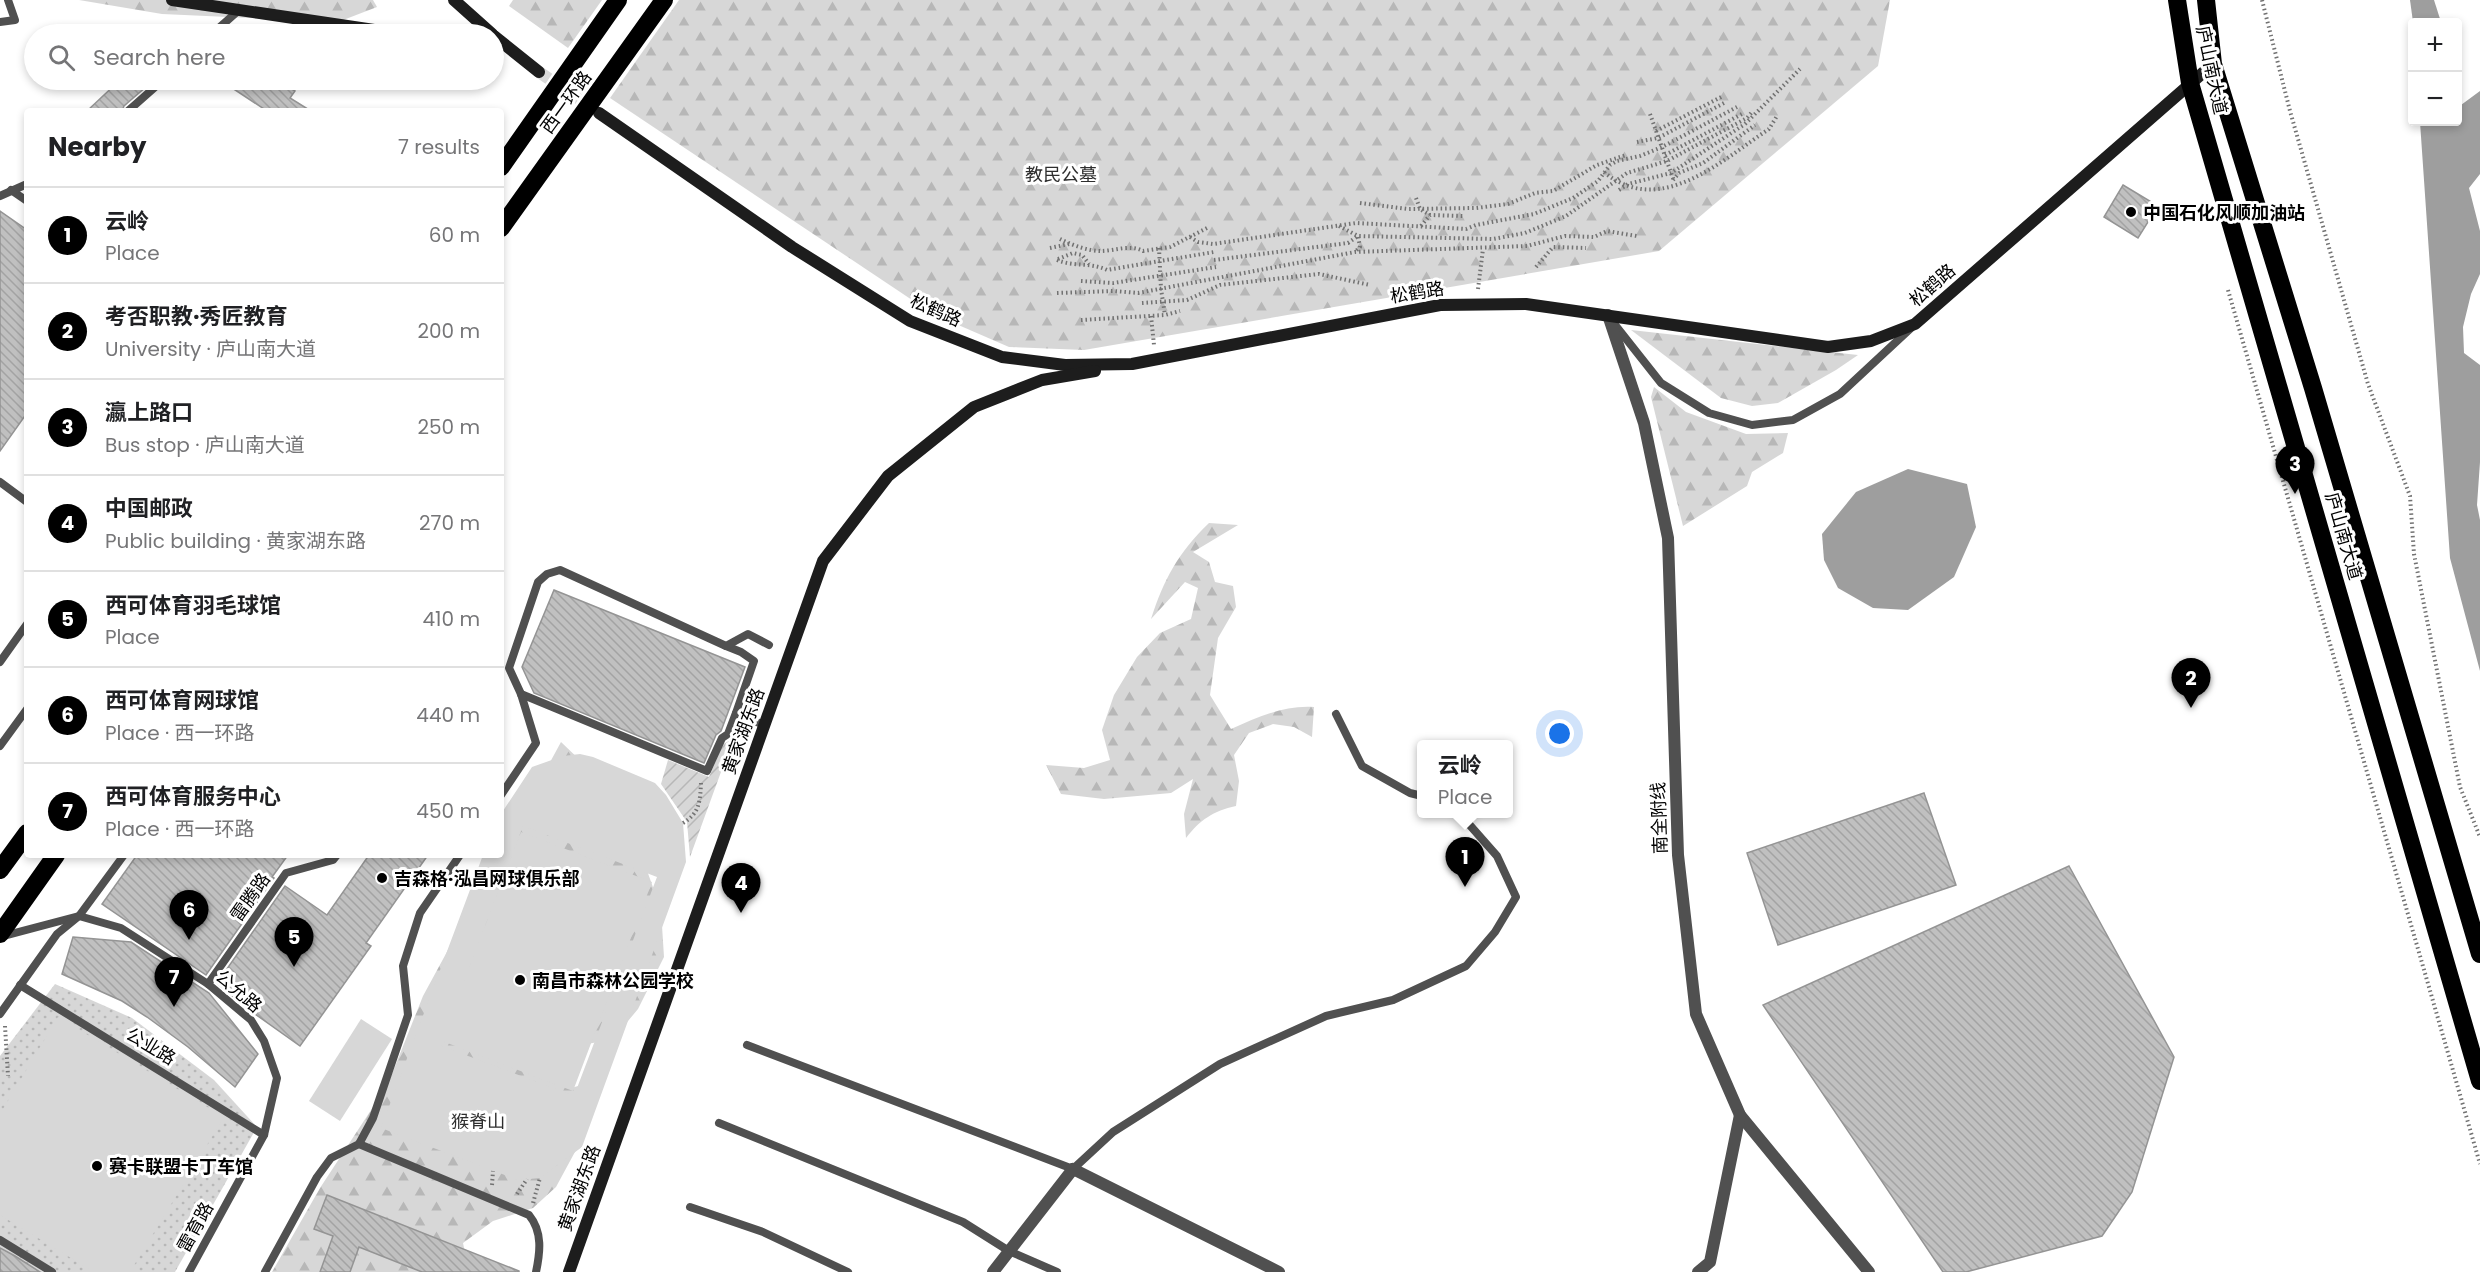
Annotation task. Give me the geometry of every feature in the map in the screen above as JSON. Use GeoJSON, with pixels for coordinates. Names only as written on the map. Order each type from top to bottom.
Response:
{"type":"FeatureCollection","features":[{"type":"Feature","properties":{"kind":"highway","name":"西一环路"},"geometry":{"type":"LineString","coordinates":[[504,162],[618,0]]}},
{"type":"Feature","properties":{"kind":"highway","name":"西一环路"},"geometry":{"type":"LineString","coordinates":[[504,226],[664,0]]}},
{"type":"Feature","properties":{"kind":"highway","name":"庐山南大道"},"geometry":{"type":"LineString","coordinates":[[2176,0],[2190,84],[2480,1082]]}},
{"type":"Feature","properties":{"kind":"highway","name":"庐山南大道"},"geometry":{"type":"LineString","coordinates":[[2206,0],[2212,64],[2317,399],[2480,954]]}},
{"type":"Feature","properties":{"kind":"highway"},"geometry":{"type":"LineString","coordinates":[[0,870],[24,837]]}},
{"type":"Feature","properties":{"kind":"highway"},"geometry":{"type":"LineString","coordinates":[[0,936],[54,858]]}},
{"type":"Feature","properties":{"kind":"main road"},"geometry":{"type":"LineString","coordinates":[[172,0],[333,24]]}},
{"type":"Feature","properties":{"kind":"main road"},"geometry":{"type":"LineString","coordinates":[[454,0],[481,24]]}},
{"type":"Feature","properties":{"kind":"main road"},"geometry":{"type":"LineString","coordinates":[[504,45],[538,72]]}},
{"type":"Feature","properties":{"kind":"main road"},"geometry":{"type":"LineString","coordinates":[[504,49],[510,50]]}},
{"type":"Feature","properties":{"kind":"main road","name":"松鹤路"},"geometry":{"type":"LineString","coordinates":[[598,113],[792,247],[910,321],[1002,357],[1065,365],[1132,364],[1440,305],[1476,304],[1526,304],[1828,346],[1871,341],[1916,324],[2212,64]]}},
{"type":"Feature","properties":{"kind":"main road","name":"黄家湖东路"},"geometry":{"type":"LineString","coordinates":[[568,1272],[823,561],[888,476],[974,407],[1042,380],[1132,364]]}},
{"type":"Feature","properties":{"kind":"street","name":"南全附线"},"geometry":{"type":"LineString","coordinates":[[1608,315],[1644,423],[1668,538],[1678,855],[1696,1014],[1740,1115],[1869,1272]]}},
{"type":"Feature","properties":{"kind":"street"},"geometry":{"type":"LineString","coordinates":[[1698,1272],[1710,1262],[1740,1115]]}},
{"type":"Feature","properties":{"kind":"street"},"geometry":{"type":"LineString","coordinates":[[993,1272],[1073,1169],[1279,1272]]}},
{"type":"Feature","properties":{"kind":"lane"},"geometry":{"type":"LineString","coordinates":[[0,22],[15,20],[8,0]]}},
{"type":"Feature","properties":{"kind":"lane"},"geometry":{"type":"LineString","coordinates":[[223,24],[238,10]]}},
{"type":"Feature","properties":{"kind":"lane"},"geometry":{"type":"LineString","coordinates":[[131,108],[152,90]]}},
{"type":"Feature","properties":{"kind":"lane"},"geometry":{"type":"LineString","coordinates":[[0,196],[24,185]]}},
{"type":"Feature","properties":{"kind":"lane"},"geometry":{"type":"LineString","coordinates":[[11,190],[24,199]]}},
{"type":"Feature","properties":{"kind":"lane"},"geometry":{"type":"LineString","coordinates":[[1608,315],[1661,382],[1709,413],[1752,425],[1792,420],[1839,394],[1916,324]]}},
{"type":"Feature","properties":{"kind":"lane"},"geometry":{"type":"LineString","coordinates":[[0,482],[24,500]]}},
{"type":"Feature","properties":{"kind":"lane"},"geometry":{"type":"LineString","coordinates":[[504,791],[536,743],[521,694],[509,668],[538,582],[547,574],[560,570],[741,652],[754,661],[728,734],[722,738],[708,771],[521,694]]}},
{"type":"Feature","properties":{"kind":"lane"},"geometry":{"type":"LineString","coordinates":[[0,662],[24,628]]}},
{"type":"Feature","properties":{"kind":"lane"},"geometry":{"type":"LineString","coordinates":[[726,646],[748,634],[769,645]]}},
{"type":"Feature","properties":{"kind":"lane"},"geometry":{"type":"LineString","coordinates":[[0,746],[24,713]]}},
{"type":"Feature","properties":{"kind":"lane"},"geometry":{"type":"LineString","coordinates":[[736,713],[764,724]]}},
{"type":"Feature","properties":{"kind":"lane"},"geometry":{"type":"LineString","coordinates":[[1336,714],[1362,766],[1417,795]]}},
{"type":"Feature","properties":{"kind":"lane"},"geometry":{"type":"LineString","coordinates":[[747,1045],[1073,1169],[1113,1132],[1221,1064],[1326,1016],[1393,1000],[1466,966],[1496,932],[1516,897],[1497,856],[1464,818]]}},
{"type":"Feature","properties":{"kind":"lane"},"geometry":{"type":"LineString","coordinates":[[0,1014],[57,934],[79,916],[122,858]]}},
{"type":"Feature","properties":{"kind":"lane","name":"雷腾路"},"geometry":{"type":"LineString","coordinates":[[208,984],[286,873],[335,858]]}},
{"type":"Feature","properties":{"kind":"lane"},"geometry":{"type":"LineString","coordinates":[[265,1272],[317,1177],[331,1158],[359,1144],[373,1119],[408,1015],[403,966],[420,914],[458,858]]}},
{"type":"Feature","properties":{"kind":"lane"},"geometry":{"type":"LineString","coordinates":[[0,936],[79,916]]}},
{"type":"Feature","properties":{"kind":"lane","name":"公允路"},"geometry":{"type":"LineString","coordinates":[[79,916],[121,928],[208,984],[251,1020],[264,1041],[277,1078],[264,1135]]}},
{"type":"Feature","properties":{"kind":"lane","name":"公业路"},"geometry":{"type":"LineString","coordinates":[[20,985],[264,1135]]}},
{"type":"Feature","properties":{"kind":"lane"},"geometry":{"type":"LineString","coordinates":[[719,1123],[963,1222],[1009,1251],[1057,1272]]}},
{"type":"Feature","properties":{"kind":"lane","name":"雷育路"},"geometry":{"type":"LineString","coordinates":[[189,1272],[264,1135]]}},
{"type":"Feature","properties":{"kind":"lane"},"geometry":{"type":"LineString","coordinates":[[359,1144],[529,1215],[536,1224],[539,1240],[536,1272]]}},
{"type":"Feature","properties":{"kind":"lane"},"geometry":{"type":"LineString","coordinates":[[690,1207],[763,1232],[848,1272]]}},
{"type":"Feature","properties":{"kind":"lane"},"geometry":{"type":"LineString","coordinates":[[0,1240],[52,1272]]}},
{"type":"Feature","properties":{"kind":"path"},"geometry":{"type":"LineString","coordinates":[[2262,0],[2290,111],[2368,384],[2410,496],[2415,554],[2460,787],[2480,837]]}},
{"type":"Feature","properties":{"kind":"path"},"geometry":{"type":"LineString","coordinates":[[1619,190],[1624,186],[1671,173],[1745,124],[1800,69]]}},
{"type":"Feature","properties":{"kind":"path"},"geometry":{"type":"LineString","coordinates":[[1656,131],[1723,96]]}},
{"type":"Feature","properties":{"kind":"path"},"geometry":{"type":"LineString","coordinates":[[1637,142],[1658,138],[1726,102]]}},
{"type":"Feature","properties":{"kind":"path"},"geometry":{"type":"LineString","coordinates":[[1190,237],[1198,242],[1213,244],[1356,223],[1466,229],[1534,214],[1573,198],[1598,181],[1604,172],[1617,161],[1640,156],[1662,147],[1737,107]]}},
{"type":"Feature","properties":{"kind":"path"},"geometry":{"type":"LineString","coordinates":[[1339,226],[1358,236],[1493,239],[1525,233],[1566,216],[1627,173],[1667,161],[1747,118],[1752,111]]}},
{"type":"Feature","properties":{"kind":"path"},"geometry":{"type":"LineString","coordinates":[[1650,114],[1675,186]]}},
{"type":"Feature","properties":{"kind":"path"},"geometry":{"type":"LineString","coordinates":[[1665,155],[1742,114]]}},
{"type":"Feature","properties":{"kind":"path"},"geometry":{"type":"LineString","coordinates":[[1604,172],[1615,182],[1624,186],[1649,191],[1675,186],[1692,180],[1769,129],[1777,116]]}},
{"type":"Feature","properties":{"kind":"path"},"geometry":{"type":"LineString","coordinates":[[1673,180],[1679,173],[1703,163],[1755,125]]}},
{"type":"Feature","properties":{"kind":"path"},"geometry":{"type":"LineString","coordinates":[[1360,203],[1420,209],[1476,208],[1508,204],[1535,193],[1553,191],[1597,165],[1626,155]]}},
{"type":"Feature","properties":{"kind":"path"},"geometry":{"type":"LineString","coordinates":[[1416,198],[1420,209],[1430,215],[1463,216]]}},
{"type":"Feature","properties":{"kind":"path"},"geometry":{"type":"LineString","coordinates":[[1421,226],[1430,215]]}},
{"type":"Feature","properties":{"kind":"path"},"geometry":{"type":"LineString","coordinates":[[1060,239],[1070,244],[1099,251],[1137,247],[1143,251],[1170,247],[1209,227]]}},
{"type":"Feature","properties":{"kind":"path"},"geometry":{"type":"LineString","coordinates":[[1057,293],[1138,292],[1161,289],[1355,252],[1483,249],[1542,244],[1565,236],[1594,237],[1607,231],[1637,236]]}},
{"type":"Feature","properties":{"kind":"path"},"geometry":{"type":"LineString","coordinates":[[1355,252],[1360,248],[1358,236]]}},
{"type":"Feature","properties":{"kind":"path"},"geometry":{"type":"LineString","coordinates":[[1214,260],[1348,243],[1358,236]]}},
{"type":"Feature","properties":{"kind":"path"},"geometry":{"type":"LineString","coordinates":[[1050,248],[1070,244]]}},
{"type":"Feature","properties":{"kind":"path"},"geometry":{"type":"LineString","coordinates":[[1542,244],[1553,248],[1586,248]]}},
{"type":"Feature","properties":{"kind":"path"},"geometry":{"type":"LineString","coordinates":[[1159,248],[1165,315]]}},
{"type":"Feature","properties":{"kind":"path"},"geometry":{"type":"LineString","coordinates":[[1536,267],[1553,248]]}},
{"type":"Feature","properties":{"kind":"path"},"geometry":{"type":"LineString","coordinates":[[1476,304],[1483,249]]}},
{"type":"Feature","properties":{"kind":"path"},"geometry":{"type":"LineString","coordinates":[[1089,264],[1082,255],[1073,253],[1058,260],[1077,265],[1089,264],[1107,270],[1214,252]]}},
{"type":"Feature","properties":{"kind":"path"},"geometry":{"type":"LineString","coordinates":[[1081,281],[1113,283],[1216,267]]}},
{"type":"Feature","properties":{"kind":"path"},"geometry":{"type":"LineString","coordinates":[[1142,303],[1187,300],[1220,285],[1319,274],[1370,285]]}},
{"type":"Feature","properties":{"kind":"path"},"geometry":{"type":"LineString","coordinates":[[2228,291],[2480,1164]]}},
{"type":"Feature","properties":{"kind":"path"},"geometry":{"type":"LineString","coordinates":[[1081,320],[1165,315],[1180,311]]}},
{"type":"Feature","properties":{"kind":"path"},"geometry":{"type":"LineString","coordinates":[[1151,316],[1155,360]]}},
{"type":"Feature","properties":{"kind":"path"},"geometry":{"type":"LineString","coordinates":[[683,823],[693,817],[698,807],[701,782],[708,771]]}},
{"type":"Feature","properties":{"kind":"path"},"geometry":{"type":"LineString","coordinates":[[4,1024],[8,1076]]}},
{"type":"Feature","properties":{"kind":"path"},"geometry":{"type":"LineString","coordinates":[[529,1215],[540,1178]]}},
{"type":"Feature","properties":{"kind":"green space"},"geometry":{"type":"Polygon","coordinates":[[[79,0],[373,0],[377,7],[338,22],[162,14],[79,0]]]}},
{"type":"Feature","properties":{"kind":"green space"},"geometry":{"type":"Polygon","coordinates":[[[513,0],[602,0],[568,48],[509,6],[513,0]]]}},
{"type":"Feature","properties":{"kind":"green space","name":"教民公墓"},"geometry":{"type":"Polygon","coordinates":[[[679,0],[1890,0],[1878,66],[1659,251],[1084,350],[1009,347],[933,314],[610,98],[679,0]]]}},
{"type":"Feature","properties":{"kind":"green space"},"geometry":{"type":"Polygon","coordinates":[[[1631,330],[1858,355],[1778,403],[1752,406],[1721,398],[1631,330]]]}},
{"type":"Feature","properties":{"kind":"green space"},"geometry":{"type":"Polygon","coordinates":[[[1654,387],[1686,412],[1746,434],[1788,433],[1783,453],[1752,472],[1747,486],[1683,526],[1651,397],[1654,387]]]}},
{"type":"Feature","properties":{"kind":"green space"},"geometry":{"type":"Polygon","coordinates":[[[1209,523],[1238,525],[1193,552],[1209,562],[1215,582],[1233,586],[1236,607],[1218,638],[1210,695],[1231,729],[1282,710],[1314,707],[1312,737],[1294,727],[1273,724],[1249,733],[1234,755],[1239,781],[1236,806],[1208,817],[1186,838],[1184,814],[1193,779],[1171,793],[1104,799],[1061,794],[1046,765],[1084,768],[1110,760],[1102,730],[1114,695],[1137,657],[1160,633],[1191,619],[1198,588],[1185,582],[1151,619],[1173,567],[1209,523]]]}},
{"type":"Feature","properties":{"kind":"green space"},"geometry":{"type":"Polygon","coordinates":[[[733,739],[690,857],[687,822],[661,784],[668,760],[709,777],[723,744],[733,739]]]}},
{"type":"Feature","properties":{"kind":"green space","name":"猴脊山"},"geometry":{"type":"Polygon","coordinates":[[[561,742],[631,809],[644,862],[661,910],[664,957],[638,1009],[613,1039],[552,1051],[571,1088],[603,1079],[589,1126],[556,1187],[533,1208],[493,1221],[463,1243],[469,1272],[272,1272],[320,1188],[388,1084],[423,996],[498,858],[504,858],[504,847],[561,742]]]}},
{"type":"Feature","properties":{"kind":"green space","name":"猴脊山"},"geometry":{"type":"Polygon","coordinates":[[[580,754],[593,757],[655,783],[666,795],[683,823],[686,862],[582,1147],[540,1178],[518,1180],[381,1128],[482,858],[504,858],[504,809],[532,767],[563,756],[580,754]],[[523,826],[464,981],[521,832],[652,882],[573,1091],[442,1041],[439,1045],[574,1096],[657,877],[523,826]]]}},
{"type":"Feature","properties":{"kind":"green space","name":"赛卡联盟卡丁车馆"},"geometry":{"type":"Polygon","coordinates":[[[55,984],[132,1018],[214,1080],[257,1127],[175,1272],[0,1272],[0,1056],[55,984]]]}},
{"type":"Feature","properties":{"kind":"green space","name":"赛卡联盟卡丁车馆"},"geometry":{"type":"Polygon","coordinates":[[[58,1017],[224,1117],[130,1272],[94,1272],[0,1215],[0,1114],[58,1017]]]}},
{"type":"Feature","properties":{"kind":"green space"},"geometry":{"type":"Polygon","coordinates":[[[361,1019],[392,1039],[340,1121],[309,1101],[361,1019]]]}},
{"type":"Feature","properties":{"kind":"shaded area"},"geometry":{"type":"Polygon","coordinates":[[[2410,0],[2434,0],[2440,18],[2412,18],[2410,0]]]}},
{"type":"Feature","properties":{"kind":"shaded area"},"geometry":{"type":"Polygon","coordinates":[[[2480,91],[2480,174],[2469,188],[2480,231],[2480,274],[2471,294],[2463,327],[2464,353],[2480,365],[2480,462],[2477,505],[2480,520],[2480,671],[2450,558],[2420,126],[2462,126],[2462,104],[2480,91]]]}},
{"type":"Feature","properties":{"kind":"shaded area"},"geometry":{"type":"Polygon","coordinates":[[[1908,469],[1967,484],[1976,527],[1954,577],[1908,610],[1873,608],[1838,588],[1824,560],[1822,534],[1856,492],[1908,469]]]}},
{"type":"Feature","properties":{"kind":"building"},"geometry":{"type":"Polygon","coordinates":[[[109,90],[142,90],[123,108],[90,108],[109,90]]]}},
{"type":"Feature","properties":{"kind":"building"},"geometry":{"type":"Polygon","coordinates":[[[235,90],[293,90],[295,91],[290,98],[306,108],[262,108],[235,90]]]}},
{"type":"Feature","properties":{"kind":"building","name":"中国石化风顺加油站"},"geometry":{"type":"Polygon","coordinates":[[[2123,185],[2158,206],[2138,238],[2104,217],[2123,185]]]}},
{"type":"Feature","properties":{"kind":"building"},"geometry":{"type":"Polygon","coordinates":[[[0,211],[24,228],[24,417],[0,451],[0,211]]]}},
{"type":"Feature","properties":{"kind":"building"},"geometry":{"type":"Polygon","coordinates":[[[554,590],[745,667],[721,731],[716,735],[704,763],[534,693],[522,667],[554,590]]]}},
{"type":"Feature","properties":{"kind":"building"},"geometry":{"type":"Polygon","coordinates":[[[1924,793],[1956,885],[1778,945],[1747,853],[1924,793]]]}},
{"type":"Feature","properties":{"kind":"building"},"geometry":{"type":"Polygon","coordinates":[[[135,858],[286,858],[206,975],[102,904],[135,858]]]}},
{"type":"Feature","properties":{"kind":"building"},"geometry":{"type":"Polygon","coordinates":[[[367,858],[426,858],[366,943],[371,946],[300,1046],[248,1009],[217,983],[285,886],[327,915],[367,858]]]}},
{"type":"Feature","properties":{"kind":"building"},"geometry":{"type":"Polygon","coordinates":[[[2069,866],[2174,1057],[2132,1192],[2102,1236],[1966,1272],[1943,1272],[1763,1005],[2069,866]]]}},
{"type":"Feature","properties":{"kind":"building"},"geometry":{"type":"Polygon","coordinates":[[[73,937],[131,942],[209,993],[258,1054],[235,1087],[188,1047],[147,1017],[122,1001],[62,974],[73,937]]]}},
{"type":"Feature","properties":{"kind":"building"},"geometry":{"type":"Polygon","coordinates":[[[327,1195],[519,1272],[422,1272],[359,1247],[350,1272],[320,1272],[333,1236],[314,1229],[327,1195]]]}},
{"type":"Feature","properties":{"kind":"building"},"geometry":{"type":"Polygon","coordinates":[[[0,1248],[15,1256],[40,1272],[0,1272],[0,1248]]]}},
{"type":"Feature","properties":{"kind":"tunnel"},"geometry":{"type":"LineString","coordinates":[[539,72],[593,109]]}},
{"type":"Feature","properties":{"kind":"place","name":"中国石化风顺加油站"},"geometry":{"type":"Point","coordinates":[2131,212]}},
{"type":"Feature","properties":{"kind":"place","name":"瀛上路口"},"geometry":{"type":"Point","coordinates":[2295,494]}},
{"type":"Feature","properties":{"kind":"place","name":"考否职教·秀匠教育"},"geometry":{"type":"Point","coordinates":[2191,708]}},
{"type":"Feature","properties":{"kind":"place","name":"吉森格·泓昌网球俱乐部"},"geometry":{"type":"Point","coordinates":[382,878]}},
{"type":"Feature","properties":{"kind":"place","name":"云岭"},"geometry":{"type":"Point","coordinates":[1465,887]}},
{"type":"Feature","properties":{"kind":"place","name":"中国邮政"},"geometry":{"type":"Point","coordinates":[741,913]}},
{"type":"Feature","properties":{"kind":"place","name":"西可体育网球馆"},"geometry":{"type":"Point","coordinates":[189,940]}},
{"type":"Feature","properties":{"kind":"place","name":"西可体育羽毛球馆"},"geometry":{"type":"Point","coordinates":[294,967]}},
{"type":"Feature","properties":{"kind":"place","name":"南昌市森林公园学校"},"geometry":{"type":"Point","coordinates":[520,980]}},
{"type":"Feature","properties":{"kind":"place","name":"西可体育服务中心"},"geometry":{"type":"Point","coordinates":[174,1007]}},
{"type":"Feature","properties":{"kind":"place","name":"赛卡联盟卡丁车馆"},"geometry":{"type":"Point","coordinates":[97,1166]}}]}
